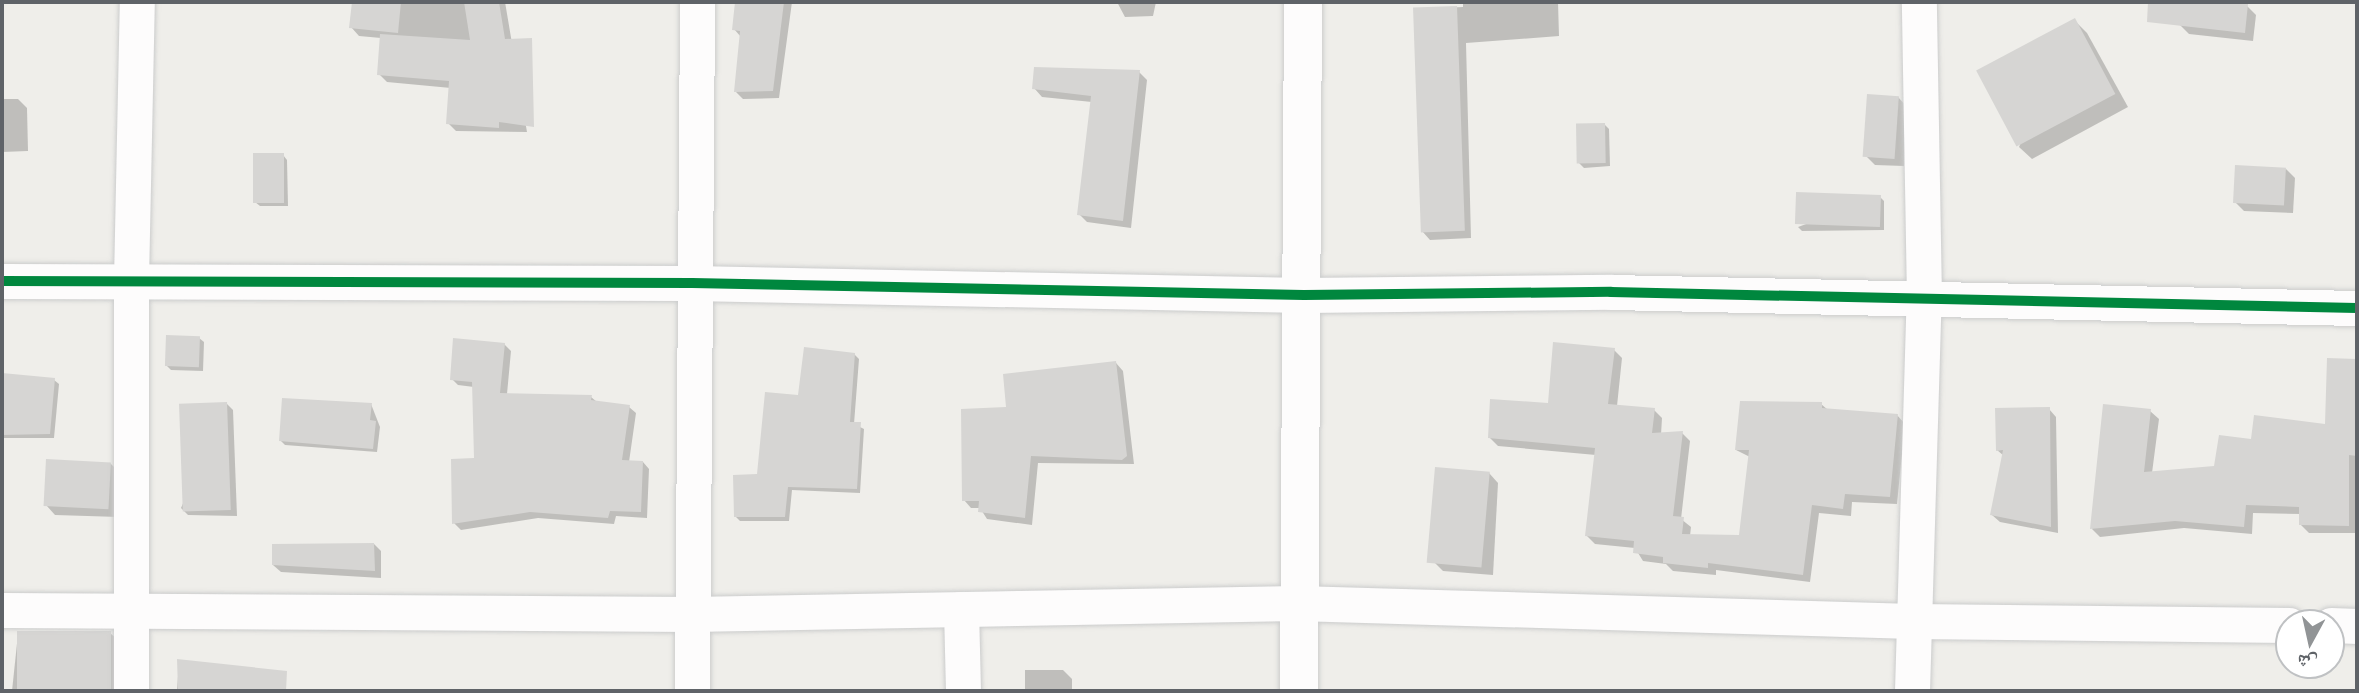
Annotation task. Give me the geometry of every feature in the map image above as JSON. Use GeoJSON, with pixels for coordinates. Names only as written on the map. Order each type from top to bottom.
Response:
{"type":"FeatureCollection","features":[{"type":"Feature","properties":{"kind":"street"},"geometry":{"type":"LineString","coordinates":[[131,691],[131,280],[137,2]]}},
{"type":"Feature","properties":{"kind":"street"},"geometry":{"type":"LineString","coordinates":[[692,691],[692,283],[697,2]]}},
{"type":"Feature","properties":{"kind":"street"},"geometry":{"type":"LineString","coordinates":[[1299,691],[1297,603],[1304,295],[1303,2]]}},
{"type":"Feature","properties":{"kind":"street"},"geometry":{"type":"LineString","coordinates":[[1912,691],[1924,298],[1919,2]]}},
{"type":"Feature","properties":{"kind":"street"},"geometry":{"type":"LineString","coordinates":[[2,281],[692,283],[1304,295],[1611,292],[2357,308]]}},
{"type":"Feature","properties":{"kind":"street"},"geometry":{"type":"LineString","coordinates":[[2,610],[691,614],[1297,603],[1913,621],[2275,625]]}},
{"type":"Feature","properties":{"kind":"street"},"geometry":{"type":"LineString","coordinates":[[961,609],[963,691]]}},
{"type":"Feature","properties":{"kind":"building"},"geometry":{"type":"Polygon","coordinates":[[[352,2],[401,2],[398,33],[349,28],[352,2]]]}},
{"type":"Feature","properties":{"kind":"building"},"geometry":{"type":"Polygon","coordinates":[[[464,2],[499,2],[505,39],[532,38],[534,127],[499,122],[499,128],[446,124],[449,81],[377,75],[380,34],[470,40],[464,2]]]}},
{"type":"Feature","properties":{"kind":"building"},"geometry":{"type":"Polygon","coordinates":[[[735,2],[784,2],[773,91],[734,92],[740,31],[732,30],[735,2]]]}},
{"type":"Feature","properties":{"kind":"building"},"geometry":{"type":"Polygon","coordinates":[[[2148,2],[2248,4],[2245,33],[2147,22],[2148,2]]]}},
{"type":"Feature","properties":{"kind":"building"},"geometry":{"type":"Polygon","coordinates":[[[1457,6],[1465,231],[1421,232],[1413,8],[1457,6]]]}},
{"type":"Feature","properties":{"kind":"building"},"geometry":{"type":"Polygon","coordinates":[[[2075,18],[2115,94],[2016,147],[1976,71],[2075,18]]]}},
{"type":"Feature","properties":{"kind":"building"},"geometry":{"type":"Polygon","coordinates":[[[1034,67],[1140,70],[1123,221],[1077,215],[1091,96],[1032,89],[1034,67]]]}},
{"type":"Feature","properties":{"kind":"building"},"geometry":{"type":"Polygon","coordinates":[[[1867,94],[1899,96],[1895,159],[1863,157],[1867,94]]]}},
{"type":"Feature","properties":{"kind":"building"},"geometry":{"type":"Polygon","coordinates":[[[1605,123],[1606,163],[1577,164],[1576,124],[1605,123]]]}},
{"type":"Feature","properties":{"kind":"building"},"geometry":{"type":"Polygon","coordinates":[[[253,153],[284,153],[284,203],[253,203],[253,153]]]}},
{"type":"Feature","properties":{"kind":"building"},"geometry":{"type":"Polygon","coordinates":[[[2235,165],[2286,168],[2284,206],[2233,203],[2235,165]]]}},
{"type":"Feature","properties":{"kind":"building"},"geometry":{"type":"Polygon","coordinates":[[[1796,192],[1881,195],[1880,227],[1795,224],[1796,192]]]}},
{"type":"Feature","properties":{"kind":"building"},"geometry":{"type":"Polygon","coordinates":[[[166,335],[200,336],[199,367],[165,366],[166,335]]]}},
{"type":"Feature","properties":{"kind":"building"},"geometry":{"type":"Polygon","coordinates":[[[453,338],[505,343],[500,393],[592,395],[591,400],[630,405],[622,460],[643,461],[641,512],[610,511],[608,518],[530,512],[452,524],[451,459],[474,458],[472,382],[450,380],[453,338]]]}},
{"type":"Feature","properties":{"kind":"building"},"geometry":{"type":"Polygon","coordinates":[[[1553,342],[1615,348],[1608,404],[1655,408],[1652,433],[1683,431],[1673,516],[1684,517],[1682,534],[1739,535],[1749,450],[1735,450],[1740,401],[1822,402],[1822,408],[1898,414],[1890,497],[1845,494],[1843,509],[1812,505],[1803,575],[1708,563],[1708,568],[1663,563],[1663,557],[1633,553],[1634,541],[1585,536],[1595,448],[1488,438],[1490,399],[1548,403],[1553,342]]]}},
{"type":"Feature","properties":{"kind":"building"},"geometry":{"type":"Polygon","coordinates":[[[804,347],[855,353],[850,422],[861,422],[857,489],[788,487],[785,517],[734,517],[733,475],[757,474],[765,392],[798,395],[804,347]]]}},
{"type":"Feature","properties":{"kind":"building"},"geometry":{"type":"Polygon","coordinates":[[[2327,358],[2357,359],[2357,456],[2349,455],[2349,526],[2299,525],[2299,507],[2246,505],[2244,527],[2175,521],[2090,529],[2103,404],[2151,409],[2144,472],[2214,466],[2219,435],[2251,439],[2254,415],[2325,424],[2327,358]]]}},
{"type":"Feature","properties":{"kind":"building"},"geometry":{"type":"Polygon","coordinates":[[[1116,361],[1127,456],[1122,460],[1031,456],[1025,518],[978,512],[979,501],[962,501],[961,409],[1006,407],[1003,374],[1116,361]]]}},
{"type":"Feature","properties":{"kind":"building"},"geometry":{"type":"Polygon","coordinates":[[[2,373],[55,378],[50,434],[2,435],[2,373]]]}},
{"type":"Feature","properties":{"kind":"building"},"geometry":{"type":"Polygon","coordinates":[[[282,398],[372,403],[370,420],[376,421],[373,449],[279,441],[282,398]]]}},
{"type":"Feature","properties":{"kind":"building"},"geometry":{"type":"Polygon","coordinates":[[[227,402],[231,510],[183,512],[179,404],[227,402]]]}},
{"type":"Feature","properties":{"kind":"building"},"geometry":{"type":"Polygon","coordinates":[[[2050,407],[2051,527],[1990,515],[2003,450],[1996,451],[1995,408],[2050,407]]]}},
{"type":"Feature","properties":{"kind":"building"},"geometry":{"type":"Polygon","coordinates":[[[46,459],[111,462],[108,509],[44,506],[46,459]]]}},
{"type":"Feature","properties":{"kind":"building"},"geometry":{"type":"Polygon","coordinates":[[[1435,467],[1490,472],[1481,567],[1427,563],[1435,467]]]}},
{"type":"Feature","properties":{"kind":"building"},"geometry":{"type":"Polygon","coordinates":[[[374,543],[375,571],[272,565],[272,544],[374,543]]]}},
{"type":"Feature","properties":{"kind":"building"},"geometry":{"type":"Polygon","coordinates":[[[17,631],[111,631],[111,690],[17,690],[17,631]]]}},
{"type":"Feature","properties":{"kind":"building"},"geometry":{"type":"Polygon","coordinates":[[[177,659],[287,671],[286,691],[178,691],[177,659]]]}},
{"type":"Feature","properties":{"kind":"cycle path"},"geometry":{"type":"LineString","coordinates":[[2,281],[692,283],[1304,295],[1611,292],[2357,308]]}}]}
